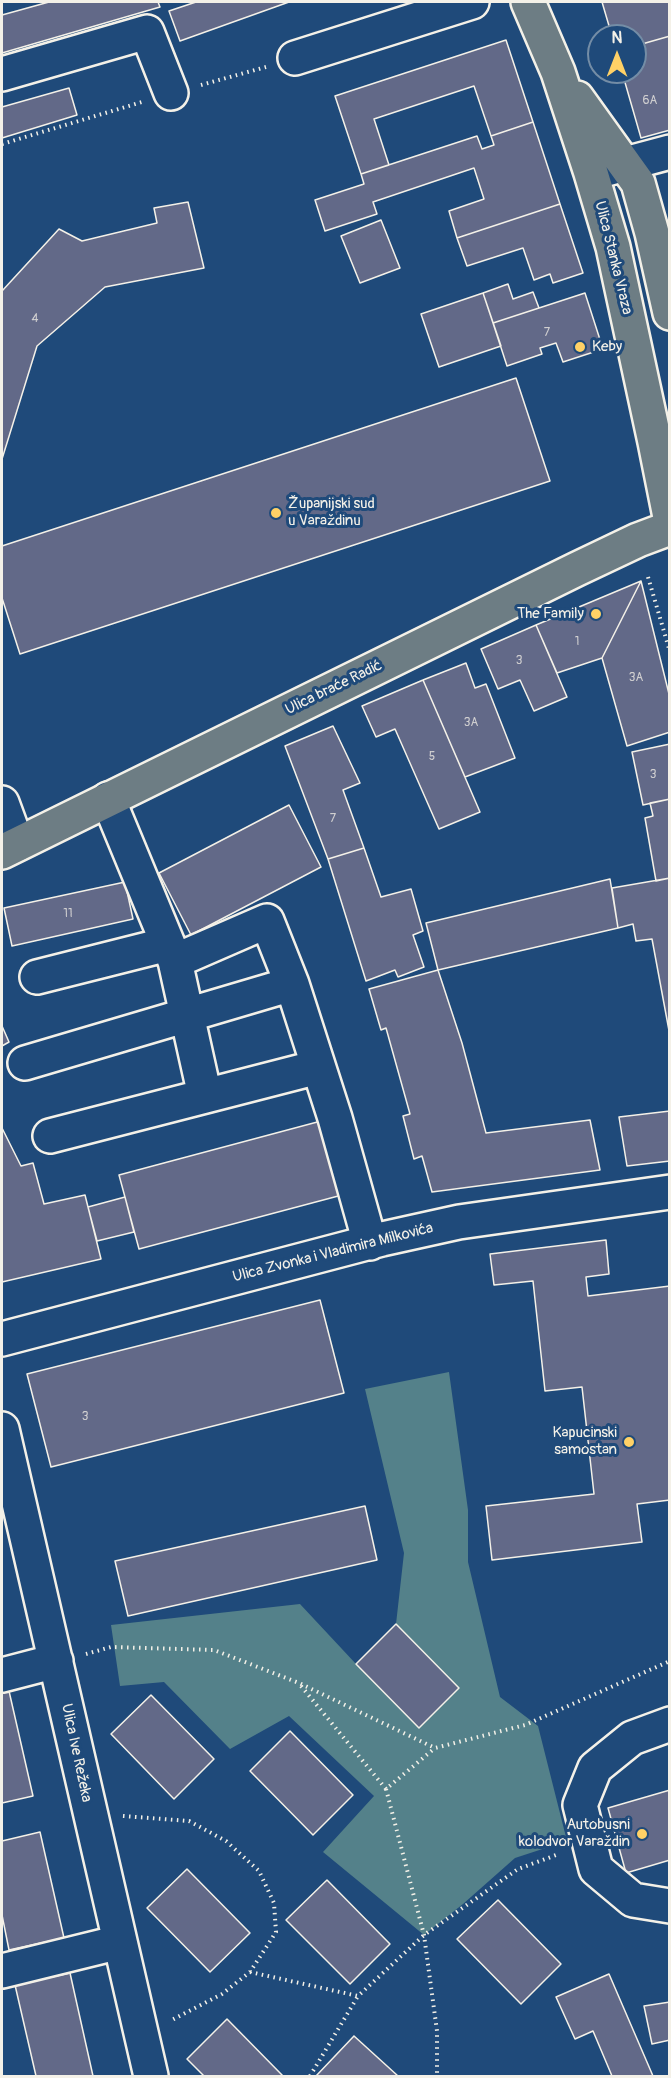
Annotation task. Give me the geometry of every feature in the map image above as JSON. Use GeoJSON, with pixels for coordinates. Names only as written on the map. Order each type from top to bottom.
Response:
{"type":"FeatureCollection","features":[{"type":"Feature","properties":{"kind":"main road","name":"Ulica Stanka Vraza"},"geometry":{"type":"LineString","coordinates":[[528,2],[558,72],[613,247],[669,517]]}},
{"type":"Feature","properties":{"kind":"main road","name":"Ulica Stanka Vraza"},"geometry":{"type":"LineString","coordinates":[[558,72],[638,183],[652,233],[669,313]]}},
{"type":"Feature","properties":{"kind":"main road","name":"Ulica braće Radić"},"geometry":{"type":"LineString","coordinates":[[9,848],[587,564],[669,528]]}},
{"type":"Feature","properties":{"kind":"street"},"geometry":{"type":"LineString","coordinates":[[295,58],[472,2]]}},
{"type":"Feature","properties":{"kind":"street"},"geometry":{"type":"LineString","coordinates":[[2,74],[147,32],[171,93]]}},
{"type":"Feature","properties":{"kind":"street"},"geometry":{"type":"LineString","coordinates":[[591,173],[669,152]]}},
{"type":"Feature","properties":{"kind":"street"},"geometry":{"type":"LineString","coordinates":[[108,799],[171,952],[206,1096]]}},
{"type":"Feature","properties":{"kind":"street"},"geometry":{"type":"LineString","coordinates":[[2,803],[9,848]]}},
{"type":"Feature","properties":{"kind":"street"},"geometry":{"type":"LineString","coordinates":[[37,977],[171,952],[267,921],[292,984],[370,1242]]}},
{"type":"Feature","properties":{"kind":"street"},"geometry":{"type":"LineString","coordinates":[[25,1063],[292,984]]}},
{"type":"Feature","properties":{"kind":"street"},"geometry":{"type":"LineString","coordinates":[[50,1136],[318,1067]]}},
{"type":"Feature","properties":{"kind":"street","name":"Ulica Zvonka i Vladimira Milkovića"},"geometry":{"type":"LineString","coordinates":[[2,1339],[370,1242],[459,1222],[669,1192]]}},
{"type":"Feature","properties":{"kind":"street","name":"Ulica Ive Režeka"},"geometry":{"type":"LineString","coordinates":[[2,1429],[151,2076]]}},
{"type":"Feature","properties":{"kind":"street"},"geometry":{"type":"LineString","coordinates":[[2,1675],[56,1661]]}},
{"type":"Feature","properties":{"kind":"street"},"geometry":{"type":"LineString","coordinates":[[669,1724],[632,1738],[595,1768],[580,1805],[596,1869],[633,1900],[669,1906]]}},
{"type":"Feature","properties":{"kind":"street"},"geometry":{"type":"LineString","coordinates":[[2,1971],[120,1942]]}},
{"type":"Feature","properties":{"kind":"path"},"geometry":{"type":"LineString","coordinates":[[2,144],[295,58]]}},
{"type":"Feature","properties":{"kind":"path"},"geometry":{"type":"LineString","coordinates":[[648,577],[669,652]]}},
{"type":"Feature","properties":{"kind":"path"},"geometry":{"type":"LineString","coordinates":[[56,1661],[111,1647],[214,1650],[299,1683],[435,1748]]}},
{"type":"Feature","properties":{"kind":"path"},"geometry":{"type":"LineString","coordinates":[[386,1789],[435,1748],[525,1725],[669,1661]]}},
{"type":"Feature","properties":{"kind":"path"},"geometry":{"type":"LineString","coordinates":[[299,1683],[386,1789],[424,1935],[437,2031],[437,2076]]}},
{"type":"Feature","properties":{"kind":"path"},"geometry":{"type":"LineString","coordinates":[[90,1814],[189,1821],[226,1841],[259,1871],[274,1903],[276,1932],[250,1972],[222,1994],[142,2035]]}},
{"type":"Feature","properties":{"kind":"path"},"geometry":{"type":"LineString","coordinates":[[310,2076],[358,1996],[424,1935],[518,1869],[590,1844]]}},
{"type":"Feature","properties":{"kind":"path"},"geometry":{"type":"LineString","coordinates":[[250,1972],[358,1996]]}},
{"type":"Feature","properties":{"kind":"green space"},"geometry":{"type":"Polygon","coordinates":[[[449,1372],[468,1510],[468,1562],[500,1697],[538,1726],[567,1841],[515,1858],[424,1935],[323,1852],[374,1796],[289,1716],[230,1749],[164,1682],[120,1686],[111,1625],[300,1604],[419,1728],[459,1688],[396,1624],[404,1553],[365,1389],[449,1372]]]}},
{"type":"Feature","properties":{"kind":"building"},"geometry":{"type":"Polygon","coordinates":[[[49,2],[158,2],[160,7],[2,53],[2,15],[49,2]]]}},
{"type":"Feature","properties":{"kind":"building"},"geometry":{"type":"Polygon","coordinates":[[[196,2],[289,2],[180,41],[169,11],[196,2]]]}},
{"type":"Feature","properties":{"kind":"building"},"geometry":{"type":"Polygon","coordinates":[[[602,2],[670,2],[670,36],[647,43],[647,24],[608,24],[602,2]]]}},
{"type":"Feature","properties":{"kind":"building"},"geometry":{"type":"Polygon","coordinates":[[[670,36],[670,130],[641,138],[625,84],[647,84],[647,43],[670,36]]]}},
{"type":"Feature","properties":{"kind":"building"},"geometry":{"type":"Polygon","coordinates":[[[506,40],[533,122],[491,136],[474,86],[374,119],[389,165],[361,174],[335,96],[506,40]]]}},
{"type":"Feature","properties":{"kind":"building"},"geometry":{"type":"Polygon","coordinates":[[[69,88],[77,115],[2,138],[2,107],[69,88]]]}},
{"type":"Feature","properties":{"kind":"building"},"geometry":{"type":"Polygon","coordinates":[[[533,122],[560,204],[457,238],[449,211],[484,199],[474,168],[373,202],[377,214],[325,231],[315,200],[364,184],[361,174],[477,136],[482,149],[494,145],[491,136],[533,122]]]}},
{"type":"Feature","properties":{"kind":"building"},"geometry":{"type":"Polygon","coordinates":[[[188,202],[204,268],[105,287],[37,346],[2,459],[2,291],[59,229],[82,241],[157,223],[154,208],[188,202]]]}},
{"type":"Feature","properties":{"kind":"building"},"geometry":{"type":"Polygon","coordinates":[[[560,204],[583,273],[553,283],[550,274],[534,280],[523,248],[467,266],[457,238],[560,204]]]}},
{"type":"Feature","properties":{"kind":"building"},"geometry":{"type":"Polygon","coordinates":[[[381,220],[400,268],[360,283],[341,236],[381,220]]]}},
{"type":"Feature","properties":{"kind":"building"},"geometry":{"type":"Polygon","coordinates":[[[508,284],[513,299],[533,292],[539,308],[493,323],[483,293],[508,284]]]}},
{"type":"Feature","properties":{"kind":"building"},"geometry":{"type":"Polygon","coordinates":[[[483,293],[501,346],[439,367],[421,314],[483,293]]]}},
{"type":"Feature","properties":{"kind":"building"},"geometry":{"type":"Polygon","coordinates":[[[585,293],[603,349],[563,362],[556,343],[540,348],[542,354],[507,366],[493,323],[585,293]]]}},
{"type":"Feature","properties":{"kind":"building","name":"Županijski sud u Varaždinu"},"geometry":{"type":"Polygon","coordinates":[[[516,378],[550,481],[20,654],[2,598],[2,546],[516,378]]]}},
{"type":"Feature","properties":{"kind":"building"},"geometry":{"type":"Polygon","coordinates":[[[641,581],[602,658],[557,673],[536,625],[641,581]]]}},
{"type":"Feature","properties":{"kind":"building"},"geometry":{"type":"Polygon","coordinates":[[[641,581],[670,698],[670,732],[627,746],[602,658],[641,581]]]}},
{"type":"Feature","properties":{"kind":"building"},"geometry":{"type":"Polygon","coordinates":[[[536,625],[567,697],[534,711],[520,680],[498,689],[481,649],[536,625]]]}},
{"type":"Feature","properties":{"kind":"building"},"geometry":{"type":"Polygon","coordinates":[[[466,663],[475,688],[486,684],[515,758],[465,777],[423,680],[466,663]]]}},
{"type":"Feature","properties":{"kind":"building"},"geometry":{"type":"Polygon","coordinates":[[[423,680],[480,812],[439,829],[395,729],[376,737],[362,706],[423,680]]]}},
{"type":"Feature","properties":{"kind":"building"},"geometry":{"type":"Polygon","coordinates":[[[333,726],[360,783],[343,790],[364,848],[328,859],[285,746],[333,726]]]}},
{"type":"Feature","properties":{"kind":"building"},"geometry":{"type":"Polygon","coordinates":[[[670,744],[670,799],[643,805],[632,752],[670,744]]]}},
{"type":"Feature","properties":{"kind":"building"},"geometry":{"type":"Polygon","coordinates":[[[670,799],[670,878],[656,881],[645,818],[653,816],[650,803],[670,799]]]}},
{"type":"Feature","properties":{"kind":"building"},"geometry":{"type":"Polygon","coordinates":[[[289,805],[321,867],[191,935],[159,873],[289,805]]]}},
{"type":"Feature","properties":{"kind":"building"},"geometry":{"type":"Polygon","coordinates":[[[364,848],[381,897],[411,889],[423,931],[413,935],[424,967],[398,977],[395,970],[366,981],[328,859],[364,848]]]}},
{"type":"Feature","properties":{"kind":"building"},"geometry":{"type":"Polygon","coordinates":[[[670,878],[670,1036],[652,939],[636,941],[633,924],[618,928],[612,888],[670,878]]]}},
{"type":"Feature","properties":{"kind":"building"},"geometry":{"type":"Polygon","coordinates":[[[610,879],[618,928],[438,970],[426,923],[610,879]]]}},
{"type":"Feature","properties":{"kind":"building"},"geometry":{"type":"Polygon","coordinates":[[[125,882],[133,919],[12,946],[4,908],[125,882]]]}},
{"type":"Feature","properties":{"kind":"building"},"geometry":{"type":"Polygon","coordinates":[[[438,970],[462,1043],[486,1133],[590,1120],[600,1170],[432,1192],[422,1156],[414,1159],[403,1116],[410,1114],[386,1028],[381,1030],[369,989],[438,970]]]}},
{"type":"Feature","properties":{"kind":"building"},"geometry":{"type":"Polygon","coordinates":[[[2,1026],[9,1042],[2,1046],[2,1026]]]}},
{"type":"Feature","properties":{"kind":"building"},"geometry":{"type":"Polygon","coordinates":[[[670,1111],[670,1161],[627,1166],[619,1117],[670,1111]]]}},
{"type":"Feature","properties":{"kind":"building"},"geometry":{"type":"Polygon","coordinates":[[[321,1121],[342,1195],[139,1249],[119,1175],[321,1121]]]}},
{"type":"Feature","properties":{"kind":"building"},"geometry":{"type":"Polygon","coordinates":[[[2,1128],[21,1166],[33,1163],[44,1204],[85,1195],[101,1259],[2,1282],[2,1128]]]}},
{"type":"Feature","properties":{"kind":"building"},"geometry":{"type":"Polygon","coordinates":[[[125,1197],[134,1232],[97,1241],[88,1207],[125,1197]]]}},
{"type":"Feature","properties":{"kind":"building","name":"Kapucinski samostan"},"geometry":{"type":"Polygon","coordinates":[[[606,1240],[609,1274],[586,1277],[588,1296],[670,1286],[670,1500],[637,1504],[642,1542],[492,1560],[486,1506],[594,1494],[582,1387],[545,1391],[533,1281],[494,1285],[490,1254],[606,1240]]]}},
{"type":"Feature","properties":{"kind":"building"},"geometry":{"type":"Polygon","coordinates":[[[320,1300],[344,1393],[51,1467],[27,1374],[320,1300]]]}},
{"type":"Feature","properties":{"kind":"building"},"geometry":{"type":"Polygon","coordinates":[[[365,1506],[377,1560],[128,1616],[115,1561],[365,1506]]]}},
{"type":"Feature","properties":{"kind":"building"},"geometry":{"type":"Polygon","coordinates":[[[396,1624],[459,1688],[419,1728],[356,1664],[396,1624]]]}},
{"type":"Feature","properties":{"kind":"building"},"geometry":{"type":"Polygon","coordinates":[[[9,1691],[33,1796],[2,1803],[2,1693],[9,1691]]]}},
{"type":"Feature","properties":{"kind":"building"},"geometry":{"type":"Polygon","coordinates":[[[151,1695],[214,1759],[174,1799],[111,1734],[151,1695]]]}},
{"type":"Feature","properties":{"kind":"building"},"geometry":{"type":"Polygon","coordinates":[[[290,1731],[353,1795],[313,1835],[250,1771],[290,1731]]]}},
{"type":"Feature","properties":{"kind":"building","name":"Autobusni kolodvor Varaždin"},"geometry":{"type":"Polygon","coordinates":[[[670,1790],[670,1860],[626,1873],[608,1808],[670,1790]]]}},
{"type":"Feature","properties":{"kind":"building"},"geometry":{"type":"Polygon","coordinates":[[[40,1832],[64,1938],[9,1950],[2,1915],[2,1841],[40,1832]]]}},
{"type":"Feature","properties":{"kind":"building"},"geometry":{"type":"Polygon","coordinates":[[[187,1869],[250,1933],[210,1972],[147,1908],[187,1869]]]}},
{"type":"Feature","properties":{"kind":"building"},"geometry":{"type":"Polygon","coordinates":[[[327,1880],[390,1944],[350,1984],[286,1920],[327,1880]]]}},
{"type":"Feature","properties":{"kind":"building"},"geometry":{"type":"Polygon","coordinates":[[[498,1900],[561,1964],[521,2004],[457,1939],[498,1900]]]}},
{"type":"Feature","properties":{"kind":"building"},"geometry":{"type":"Polygon","coordinates":[[[70,1973],[93,2076],[36,2076],[15,1985],[70,1973]]]}},
{"type":"Feature","properties":{"kind":"building"},"geometry":{"type":"Polygon","coordinates":[[[609,1974],[653,2076],[612,2076],[593,2031],[575,2039],[556,1997],[609,1974]]]}},
{"type":"Feature","properties":{"kind":"building"},"geometry":{"type":"Polygon","coordinates":[[[670,2002],[670,2040],[652,2044],[644,2006],[670,2002]]]}},
{"type":"Feature","properties":{"kind":"building"},"geometry":{"type":"Polygon","coordinates":[[[227,2019],[283,2076],[204,2076],[187,2059],[227,2019]]]}},
{"type":"Feature","properties":{"kind":"building"},"geometry":{"type":"Polygon","coordinates":[[[354,2036],[398,2076],[316,2076],[354,2036]]]}},
{"type":"Feature","properties":{"kind":"place","name":"Keby"},"geometry":{"type":"Point","coordinates":[580,347]}},
{"type":"Feature","properties":{"kind":"place","name":"Županijski sud u Varaždinu"},"geometry":{"type":"Point","coordinates":[276,513]}},
{"type":"Feature","properties":{"kind":"place","name":"The Family"},"geometry":{"type":"Point","coordinates":[596,614]}},
{"type":"Feature","properties":{"kind":"place","name":"Kapucinski samostan"},"geometry":{"type":"Point","coordinates":[629,1442]}},
{"type":"Feature","properties":{"kind":"place","name":"Autobusni kolodvor Varaždin"},"geometry":{"type":"Point","coordinates":[642,1834]}}]}
